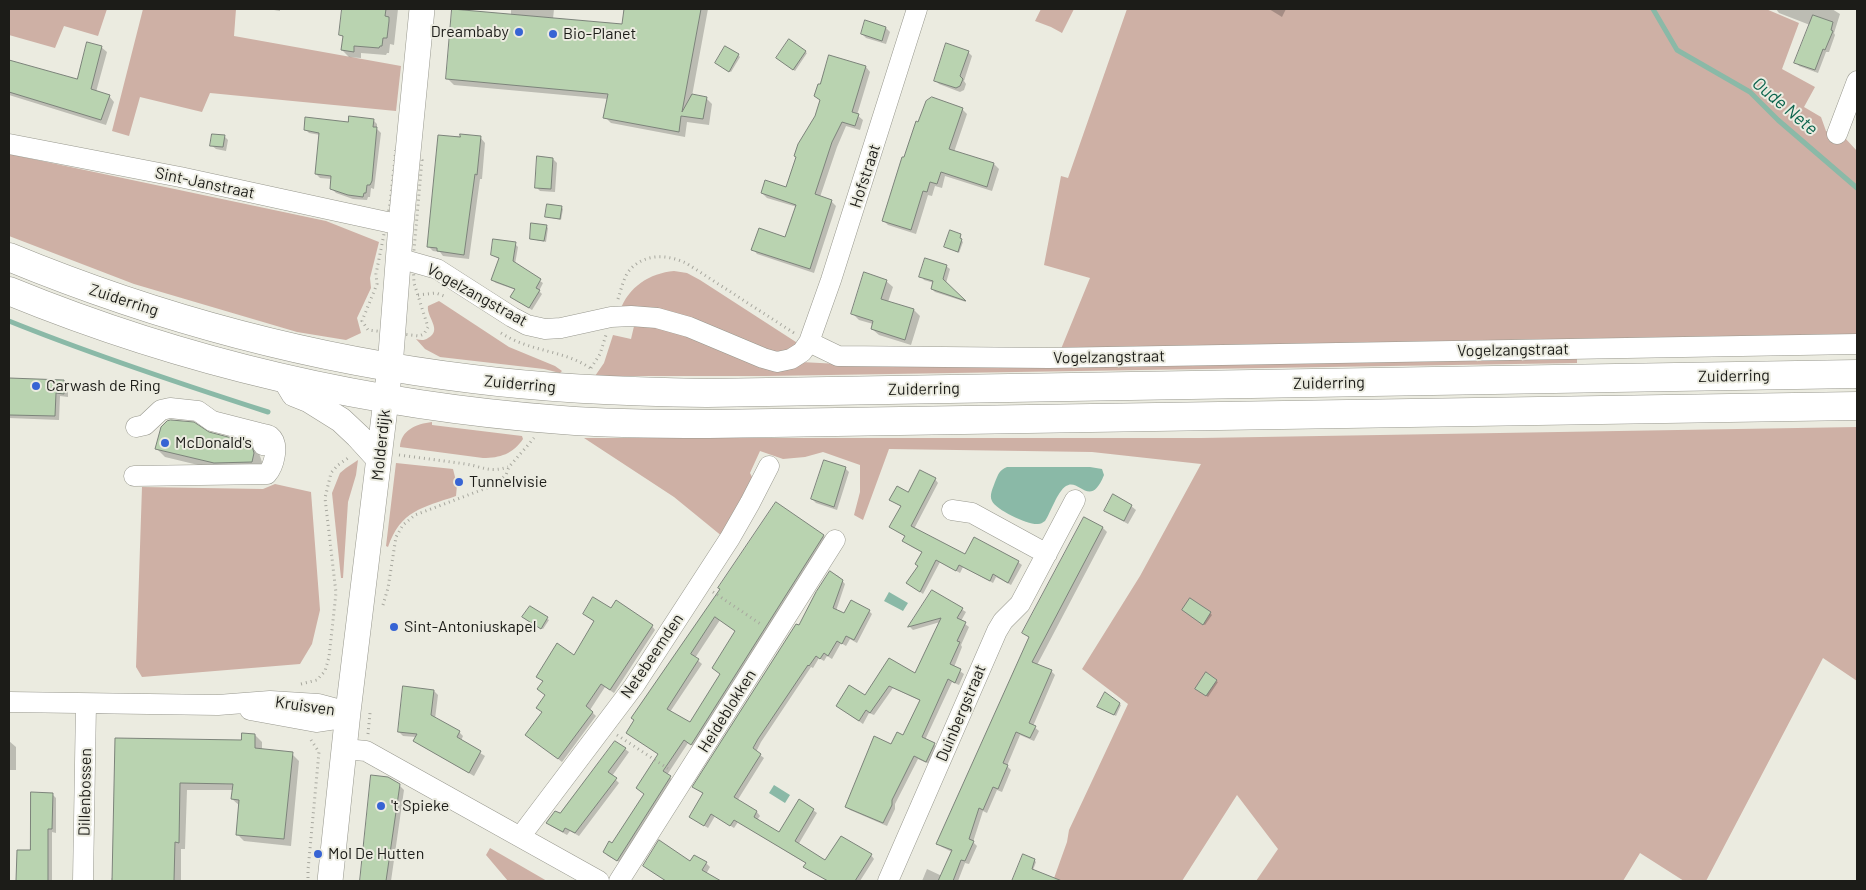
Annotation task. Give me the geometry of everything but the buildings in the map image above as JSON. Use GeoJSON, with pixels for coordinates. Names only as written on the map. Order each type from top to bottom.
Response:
{"type":"FeatureCollection","features":[{"type":"Feature","properties":{"kind":"highway","name":"Zuiderring"},"geometry":{"type":"LineString","coordinates":[[9,257],[61,279],[153,310],[284,346],[390,367],[472,379],[632,392],[707,393],[1857,374]]}},
{"type":"Feature","properties":{"kind":"highway","name":"Zuiderring"},"geometry":{"type":"LineString","coordinates":[[9,292],[49,308],[143,340],[285,379],[386,399],[471,412],[563,420],[709,424],[1857,406]]}},
{"type":"Feature","properties":{"kind":"main road","name":"Molderdijk"},"geometry":{"type":"LineString","coordinates":[[330,881],[356,750],[359,709],[389,457],[386,399],[422,9]]}},
{"type":"Feature","properties":{"kind":"main road"},"geometry":{"type":"LineString","coordinates":[[285,379],[294,394],[309,400],[341,420],[358,436],[389,457]]}},
{"type":"Feature","properties":{"kind":"street","name":"Hofstraat"},"geometry":{"type":"LineString","coordinates":[[809,342],[832,280],[918,9]]}},
{"type":"Feature","properties":{"kind":"street"},"geometry":{"type":"LineString","coordinates":[[1837,134],[1857,81]]}},
{"type":"Feature","properties":{"kind":"street","name":"Sint-Janstraat"},"geometry":{"type":"LineString","coordinates":[[9,144],[180,177],[401,224]]}},
{"type":"Feature","properties":{"kind":"street","name":"Vogelzangstraat"},"geometry":{"type":"LineString","coordinates":[[398,258],[437,269],[527,325],[545,329],[561,328],[611,317],[657,318],[689,326],[763,358],[777,362],[791,359],[802,352],[809,342],[838,356],[1049,358],[1857,344]]}},
{"type":"Feature","properties":{"kind":"street"},"geometry":{"type":"LineString","coordinates":[[134,476],[249,474],[259,467],[264,442],[259,433],[212,421],[198,412],[170,408],[161,410],[145,425],[136,427]]}},
{"type":"Feature","properties":{"kind":"street","name":"Netebeemden"},"geometry":{"type":"LineString","coordinates":[[520,837],[634,686],[750,504],[769,466]]}},
{"type":"Feature","properties":{"kind":"street","name":"Duinbergstraat"},"geometry":{"type":"LineString","coordinates":[[888,881],[997,631],[1003,621],[1020,604],[1075,500]]}},
{"type":"Feature","properties":{"kind":"street"},"geometry":{"type":"LineString","coordinates":[[952,510],[972,513],[1047,554]]}},
{"type":"Feature","properties":{"kind":"street","name":"Heideblokken"},"geometry":{"type":"LineString","coordinates":[[619,881],[835,540]]}},
{"type":"Feature","properties":{"kind":"street","name":"Kruisven"},"geometry":{"type":"LineString","coordinates":[[9,702],[218,705],[270,701],[359,709]]}},
{"type":"Feature","properties":{"kind":"street","name":"Dillenbossen"},"geometry":{"type":"LineString","coordinates":[[83,881],[86,704]]}},
{"type":"Feature","properties":{"kind":"street"},"geometry":{"type":"LineString","coordinates":[[356,750],[599,881]]}},
{"type":"Feature","properties":{"kind":"path"},"geometry":{"type":"LineString","coordinates":[[616,306],[623,283],[628,273],[637,264],[660,255],[673,257],[686,263],[809,342]]}},
{"type":"Feature","properties":{"kind":"path"},"geometry":{"type":"LineString","coordinates":[[591,368],[600,354],[608,327]]}},
{"type":"Feature","properties":{"kind":"path"},"geometry":{"type":"LineString","coordinates":[[381,611],[388,588],[396,537],[403,525],[415,515],[492,486],[506,475],[509,467],[535,437]]}},
{"type":"Feature","properties":{"kind":"path"},"geometry":{"type":"LineString","coordinates":[[389,457],[469,464],[488,470],[499,470],[509,467]]}},
{"type":"Feature","properties":{"kind":"path"},"geometry":{"type":"LineString","coordinates":[[317,680],[325,671],[329,657],[336,592],[325,498],[331,473],[338,464],[348,458]]}},
{"type":"Feature","properties":{"kind":"path"},"geometry":{"type":"LineString","coordinates":[[700,584],[776,634]]}},
{"type":"Feature","properties":{"kind":"path"},"geometry":{"type":"LineString","coordinates":[[356,750],[359,709]]}},
{"type":"Feature","properties":{"kind":"path"},"geometry":{"type":"LineString","coordinates":[[604,726],[684,779]]}},
{"type":"Feature","properties":{"kind":"path"},"geometry":{"type":"LineString","coordinates":[[309,881],[308,870],[319,752],[313,741]]}},
{"type":"Feature","properties":{"kind":"shaded area"},"geometry":{"type":"Polygon","coordinates":[[[9,9],[107,9],[98,36],[64,26],[55,48],[9,35],[9,9]]]}},
{"type":"Feature","properties":{"kind":"shaded area"},"geometry":{"type":"Polygon","coordinates":[[[143,9],[236,9],[234,36],[401,66],[396,111],[210,93],[202,112],[140,97],[129,136],[112,131],[143,9]]]}},
{"type":"Feature","properties":{"kind":"shaded area"},"geometry":{"type":"Polygon","coordinates":[[[1041,9],[1074,9],[1062,33],[1035,21],[1041,9]]]}},
{"type":"Feature","properties":{"kind":"shaded area"},"geometry":{"type":"Polygon","coordinates":[[[1127,9],[1766,9],[1799,23],[1782,69],[1815,87],[1804,107],[1821,117],[1826,131],[1845,138],[1857,151],[1857,338],[1495,340],[1384,345],[1061,349],[1090,278],[1044,265],[1061,176],[1068,178],[1127,9]]]}},
{"type":"Feature","properties":{"kind":"shaded area"},"geometry":{"type":"Polygon","coordinates":[[[9,154],[326,221],[379,242],[370,278],[371,288],[357,318],[361,333],[346,340],[297,332],[134,284],[9,236],[9,154]]]}},
{"type":"Feature","properties":{"kind":"shaded area"},"geometry":{"type":"Polygon","coordinates":[[[674,271],[687,273],[700,280],[799,344],[778,355],[620,311],[634,288],[648,278],[674,271]]]}},
{"type":"Feature","properties":{"kind":"shaded area"},"geometry":{"type":"Polygon","coordinates":[[[439,301],[509,347],[555,366],[562,371],[560,373],[544,369],[440,357],[425,349],[416,339],[425,340],[432,335],[434,327],[429,315],[428,306],[439,301]]]}},
{"type":"Feature","properties":{"kind":"shaded area"},"geometry":{"type":"Polygon","coordinates":[[[635,322],[800,362],[840,364],[1577,355],[1577,363],[766,376],[595,376],[604,363],[613,335],[631,339],[635,322]]]}},
{"type":"Feature","properties":{"kind":"shaded area"},"geometry":{"type":"Polygon","coordinates":[[[432,422],[432,425],[522,436],[523,439],[510,452],[489,458],[400,447],[406,432],[420,424],[432,422]]]}},
{"type":"Feature","properties":{"kind":"shaded area"},"geometry":{"type":"Polygon","coordinates":[[[1857,427],[1857,681],[1823,658],[1706,881],[1684,881],[1640,853],[1623,881],[1256,881],[1278,849],[1237,795],[1182,881],[1053,881],[1067,842],[1069,830],[1128,704],[1082,669],[1140,576],[1201,464],[1092,452],[889,449],[863,520],[854,515],[860,492],[860,465],[823,452],[805,457],[783,459],[760,451],[750,473],[754,481],[723,537],[674,497],[584,438],[1201,438],[1857,427]]]}},
{"type":"Feature","properties":{"kind":"shaded area"},"geometry":{"type":"Polygon","coordinates":[[[358,460],[356,475],[348,502],[343,578],[341,578],[332,493],[340,473],[358,460]]]}},
{"type":"Feature","properties":{"kind":"shaded area"},"geometry":{"type":"Polygon","coordinates":[[[396,463],[453,469],[457,485],[456,496],[423,508],[406,518],[399,525],[388,547],[386,546],[396,463]]]}},
{"type":"Feature","properties":{"kind":"shaded area"},"geometry":{"type":"Polygon","coordinates":[[[1007,467],[1090,467],[1102,469],[1104,475],[1094,490],[1085,490],[1071,484],[1066,486],[1057,497],[1045,521],[1040,524],[1033,524],[1020,520],[999,509],[991,499],[992,489],[1000,471],[1007,467]]]}},
{"type":"Feature","properties":{"kind":"shaded area"},"geometry":{"type":"Polygon","coordinates":[[[275,484],[311,492],[320,610],[312,644],[300,664],[142,677],[136,667],[142,487],[263,489],[275,484]]]}},
{"type":"Feature","properties":{"kind":"shaded area"},"geometry":{"type":"Polygon","coordinates":[[[889,592],[908,603],[903,611],[884,601],[889,592]]]}},
{"type":"Feature","properties":{"kind":"shaded area"},"geometry":{"type":"Polygon","coordinates":[[[774,785],[790,795],[785,803],[769,793],[774,785]]]}},
{"type":"Feature","properties":{"kind":"shaded area"},"geometry":{"type":"Polygon","coordinates":[[[490,848],[547,881],[508,881],[486,855],[490,848]]]}},
{"type":"Feature","properties":{"kind":"waterway","name":"Oude Nete"},"geometry":{"type":"LineString","coordinates":[[1653,9],[1677,50],[1750,92],[1778,120],[1857,188]]}},
{"type":"Feature","properties":{"kind":"waterway"},"geometry":{"type":"LineString","coordinates":[[9,321],[170,380],[268,412]]}},
{"type":"Feature","properties":{"kind":"place","name":"Dreambaby"},"geometry":{"type":"Point","coordinates":[519,32]}},
{"type":"Feature","properties":{"kind":"place","name":"Bio-Planet"},"geometry":{"type":"Point","coordinates":[553,34]}},
{"type":"Feature","properties":{"kind":"place","name":"Carwash de Ring"},"geometry":{"type":"Point","coordinates":[36,386]}},
{"type":"Feature","properties":{"kind":"place","name":"McDonald's"},"geometry":{"type":"Point","coordinates":[165,443]}},
{"type":"Feature","properties":{"kind":"place","name":"Tunnelvisie"},"geometry":{"type":"Point","coordinates":[459,482]}},
{"type":"Feature","properties":{"kind":"place","name":"Sint-Antoniuskapel"},"geometry":{"type":"Point","coordinates":[394,627]}},
{"type":"Feature","properties":{"kind":"place","name":"'t Spieke"},"geometry":{"type":"Point","coordinates":[381,806]}},
{"type":"Feature","properties":{"kind":"place","name":"Mol De Hutten"},"geometry":{"type":"Point","coordinates":[318,854]}}]}
